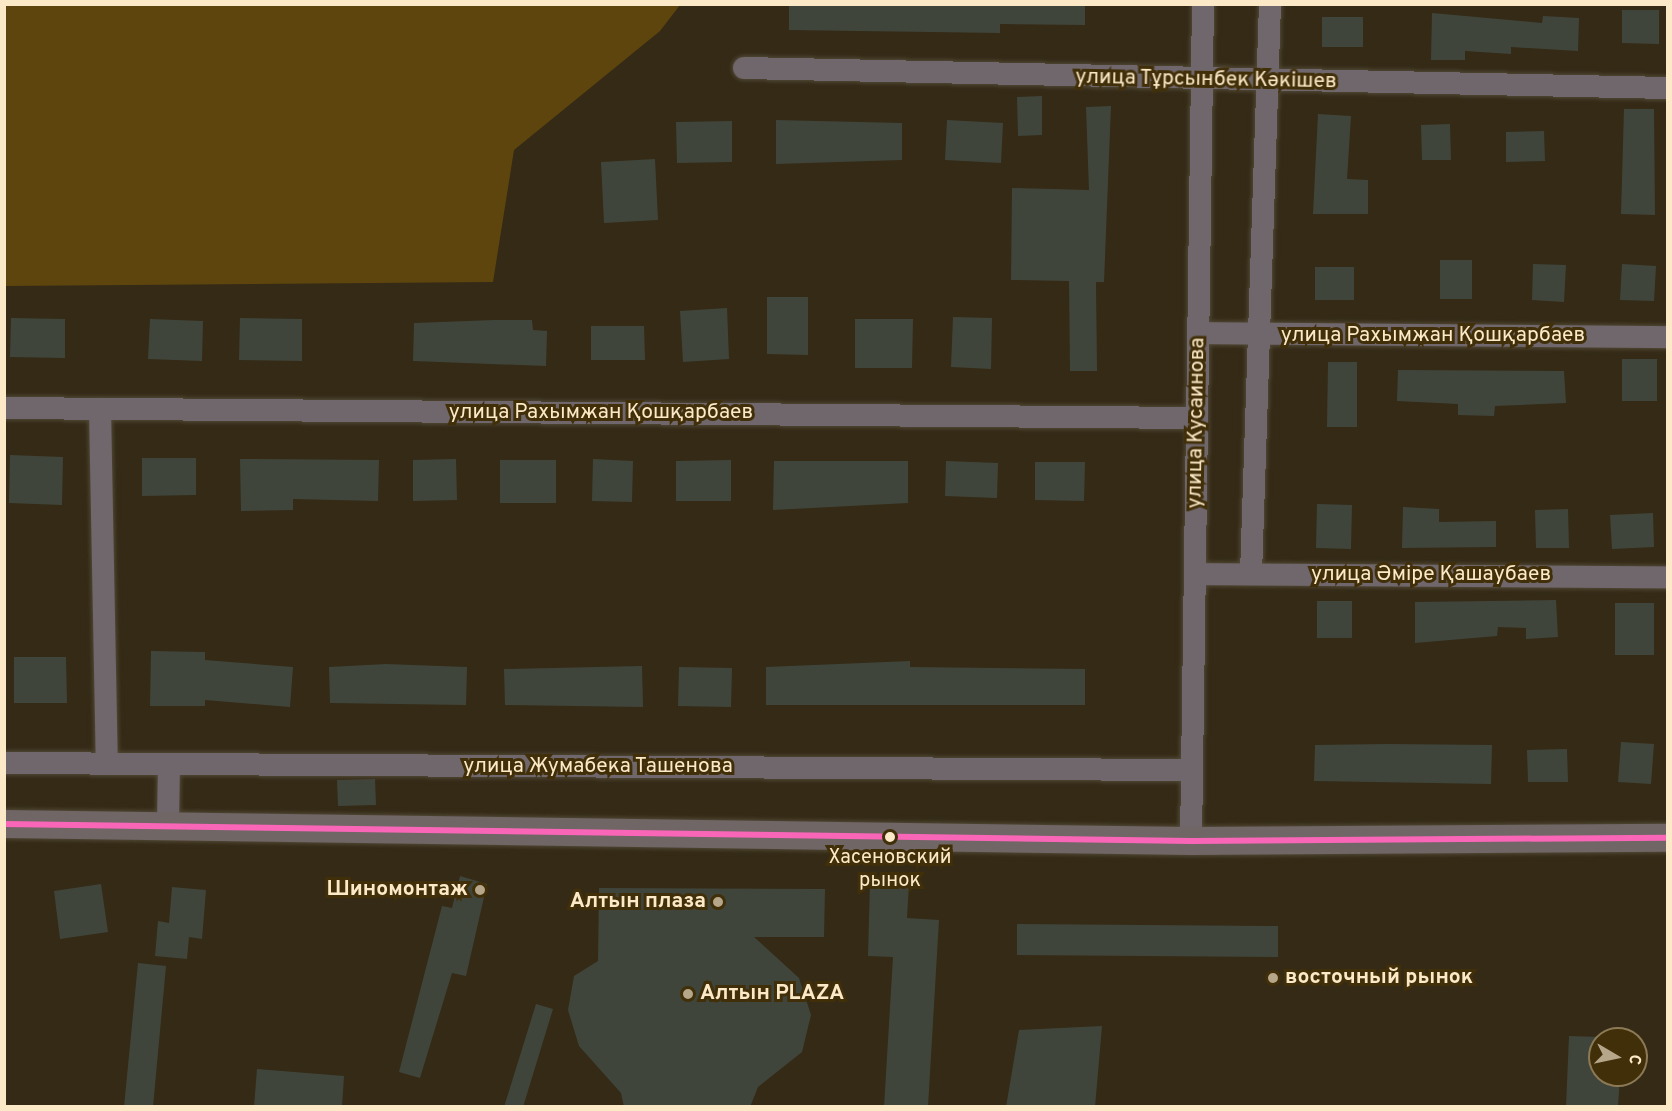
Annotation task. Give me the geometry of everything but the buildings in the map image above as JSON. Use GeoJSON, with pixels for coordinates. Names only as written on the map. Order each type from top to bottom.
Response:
{"type":"FeatureCollection","features":[{"type":"Feature","properties":{"kind":"main road"},"geometry":{"type":"LineString","coordinates":[[4,824],[1191,841],[1668,838]]}},
{"type":"Feature","properties":{"kind":"street","name":"улица Кусаинова"},"geometry":{"type":"LineString","coordinates":[[1191,841],[1203,4]]}},
{"type":"Feature","properties":{"kind":"street"},"geometry":{"type":"LineString","coordinates":[[1251,574],[1261,334],[1265,81],[1270,4]]}},
{"type":"Feature","properties":{"kind":"street","name":"улица Тұрсынбек Кәкішев"},"geometry":{"type":"LineString","coordinates":[[744,68],[1202,80],[1668,88]]}},
{"type":"Feature","properties":{"kind":"street","name":"улица Рахымжан Қошқарбаев"},"geometry":{"type":"LineString","coordinates":[[1198,333],[1668,338]]}},
{"type":"Feature","properties":{"kind":"street","name":"улица Рахымжан Қошқарбаев"},"geometry":{"type":"LineString","coordinates":[[4,408],[1197,418]]}},
{"type":"Feature","properties":{"kind":"street"},"geometry":{"type":"LineString","coordinates":[[100,409],[107,764]]}},
{"type":"Feature","properties":{"kind":"street","name":"улица Әміре Қашаубаев"},"geometry":{"type":"LineString","coordinates":[[1195,574],[1668,577]]}},
{"type":"Feature","properties":{"kind":"street","name":"улица Жумабека Ташенова"},"geometry":{"type":"LineString","coordinates":[[4,763],[1192,770]]}},
{"type":"Feature","properties":{"kind":"street"},"geometry":{"type":"LineString","coordinates":[[168,826],[169,765]]}},
{"type":"Feature","properties":{"kind":"shaded area"},"geometry":{"type":"Polygon","coordinates":[[[4,5],[680,5],[660,31],[514,150],[493,282],[5,286],[4,5]]]}},
{"type":"Feature","properties":{"kind":"transit line"},"geometry":{"type":"LineString","coordinates":[[4,824],[1191,841],[1668,838]]}},
{"type":"Feature","properties":{"kind":"place","name":"Хасеновский рынок"},"geometry":{"type":"Point","coordinates":[890,837]}},
{"type":"Feature","properties":{"kind":"place","name":"Шиномонтаж"},"geometry":{"type":"Point","coordinates":[480,890]}},
{"type":"Feature","properties":{"kind":"place","name":"Алтын плаза"},"geometry":{"type":"Point","coordinates":[718,902]}},
{"type":"Feature","properties":{"kind":"place","name":"восточный рынок"},"geometry":{"type":"Point","coordinates":[1273,978]}},
{"type":"Feature","properties":{"kind":"place","name":"Алтын PLAZA"},"geometry":{"type":"Point","coordinates":[688,994]}}]}
